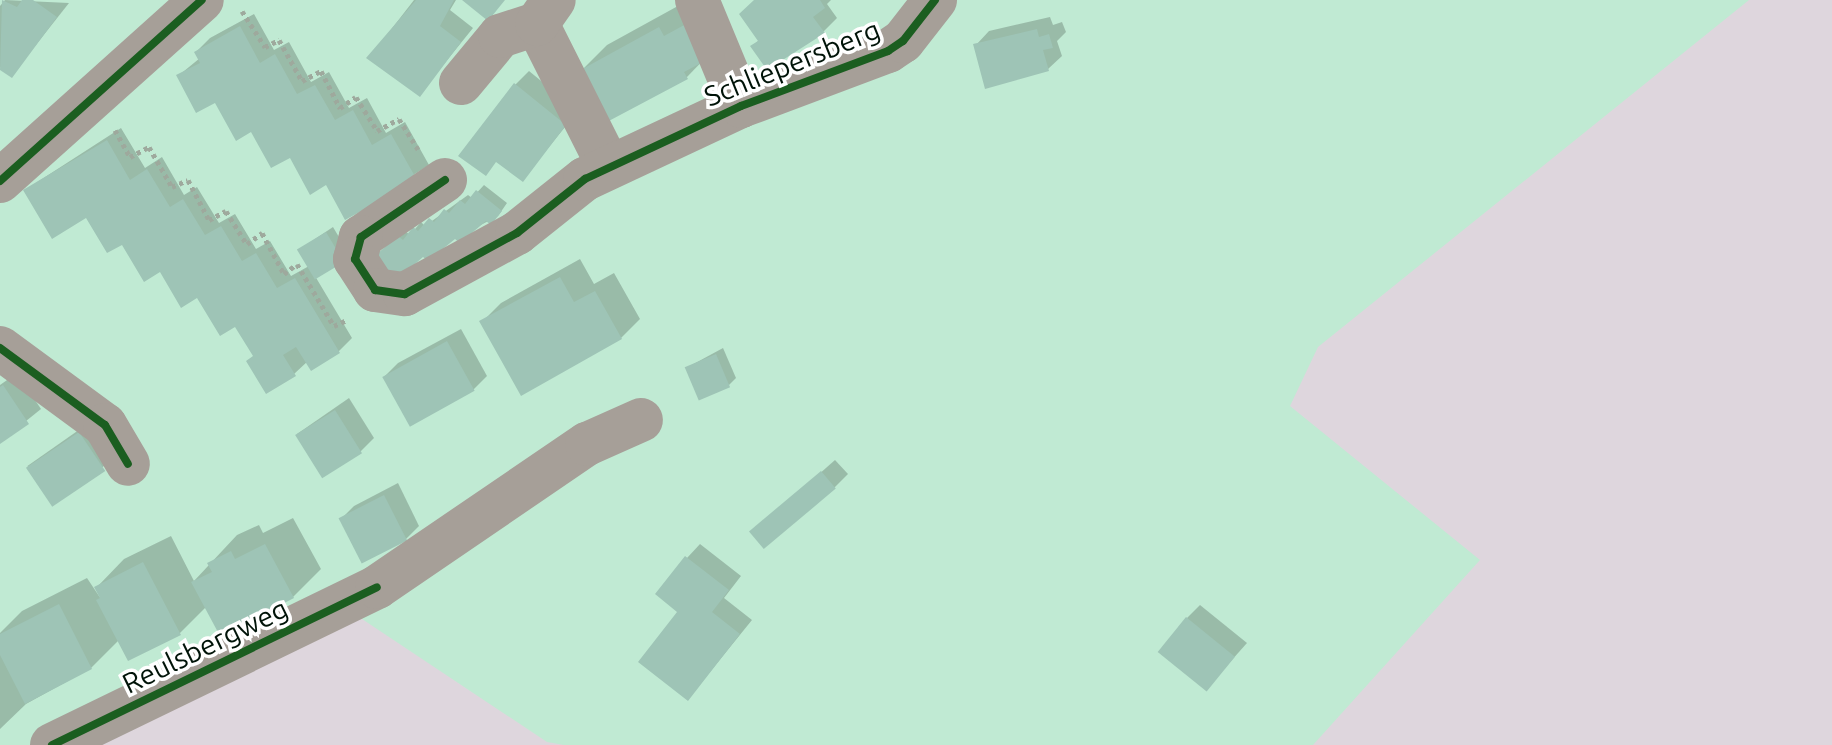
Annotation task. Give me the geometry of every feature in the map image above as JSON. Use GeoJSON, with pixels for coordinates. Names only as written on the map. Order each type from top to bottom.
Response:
{"type":"FeatureCollection","features":[{"type":"Feature","properties":{"kind":"street"},"geometry":{"type":"LineString","coordinates":[[0,181],[98,97],[202,0]]}},
{"type":"Feature","properties":{"kind":"street"},"geometry":{"type":"LineString","coordinates":[[697,0],[741,106]]}},
{"type":"Feature","properties":{"kind":"street","name":"Schliepersberg"},"geometry":{"type":"LineString","coordinates":[[445,180],[361,237],[355,259],[375,290],[405,294],[517,233],[585,179],[741,106],[888,51],[903,41],[935,0]]}},
{"type":"Feature","properties":{"kind":"street"},"geometry":{"type":"LineString","coordinates":[[461,83],[500,36],[546,12],[609,167]]}},
{"type":"Feature","properties":{"kind":"street"},"geometry":{"type":"LineString","coordinates":[[0,348],[105,425],[128,464]]}},
{"type":"Feature","properties":{"kind":"street","name":"Reulsbergweg"},"geometry":{"type":"LineString","coordinates":[[52,745],[377,587],[587,444],[641,420]]}},
{"type":"Feature","properties":{"kind":"path"},"geometry":{"type":"LineString","coordinates":[[235,0],[265,47],[279,40],[302,81],[321,71],[340,108],[356,97],[377,131],[399,119],[421,155],[445,180]]}},
{"type":"Feature","properties":{"kind":"path"},"geometry":{"type":"LineString","coordinates":[[98,97],[130,157],[149,147],[172,187],[188,180],[209,220],[226,211],[247,244],[262,233],[275,255]]}},
{"type":"Feature","properties":{"kind":"shaded area"},"geometry":{"type":"Polygon","coordinates":[[[1749,0],[1832,0],[1832,745],[1313,745],[1480,560],[1290,406],[1318,347],[1749,0]]]}},
{"type":"Feature","properties":{"kind":"shaded area"},"geometry":{"type":"Polygon","coordinates":[[[353,613],[547,742],[564,745],[56,745],[353,613]]]}},
{"type":"Feature","properties":{"kind":"building"},"geometry":{"type":"Polygon","coordinates":[[[2,0],[17,7],[22,0],[33,0],[57,17],[12,78],[0,70],[2,0]]]}},
{"type":"Feature","properties":{"kind":"building"},"geometry":{"type":"Polygon","coordinates":[[[416,0],[454,0],[440,26],[461,42],[420,97],[366,58],[416,0]]]}},
{"type":"Feature","properties":{"kind":"building"},"geometry":{"type":"Polygon","coordinates":[[[462,0],[505,0],[488,21],[462,0]]]}},
{"type":"Feature","properties":{"kind":"building"},"geometry":{"type":"Polygon","coordinates":[[[754,0],[820,0],[825,8],[813,17],[825,33],[767,70],[750,46],[758,41],[739,14],[754,0]]]}},
{"type":"Feature","properties":{"kind":"building"},"geometry":{"type":"Polygon","coordinates":[[[686,24],[703,62],[684,72],[688,79],[605,123],[577,72],[659,27],[664,36],[686,24]]]}},
{"type":"Feature","properties":{"kind":"building"},"geometry":{"type":"Polygon","coordinates":[[[240,26],[260,63],[275,54],[297,94],[315,85],[335,120],[353,110],[372,145],[391,134],[417,180],[345,220],[326,185],[310,195],[290,158],[271,168],[251,132],[236,141],[215,103],[196,113],[176,75],[200,63],[194,52],[240,26]]]}},
{"type":"Feature","properties":{"kind":"building"},"geometry":{"type":"Polygon","coordinates":[[[1037,29],[1039,37],[1049,34],[1053,48],[1043,50],[1049,71],[985,89],[973,44],[1037,29]]]}},
{"type":"Feature","properties":{"kind":"building"},"geometry":{"type":"Polygon","coordinates":[[[514,83],[566,125],[523,182],[496,162],[486,176],[458,156],[514,83]]]}},
{"type":"Feature","properties":{"kind":"building"},"geometry":{"type":"Polygon","coordinates":[[[107,140],[130,180],[147,169],[170,207],[183,199],[205,235],[221,226],[242,261],[256,253],[277,288],[295,278],[340,353],[311,371],[296,347],[283,355],[296,376],[266,394],[246,361],[253,356],[235,327],[220,336],[197,298],[181,308],[160,272],[144,282],[122,245],[107,253],[86,218],[52,239],[23,190],[107,140]]]}},
{"type":"Feature","properties":{"kind":"building"},"geometry":{"type":"Polygon","coordinates":[[[476,190],[502,211],[491,225],[486,221],[460,243],[455,239],[428,261],[423,257],[398,279],[371,259],[398,236],[403,240],[413,227],[418,231],[429,218],[434,222],[444,209],[449,213],[460,200],[465,204],[476,190]]]}},
{"type":"Feature","properties":{"kind":"building"},"geometry":{"type":"Polygon","coordinates":[[[326,232],[344,262],[315,280],[297,250],[326,232]]]}},
{"type":"Feature","properties":{"kind":"building"},"geometry":{"type":"Polygon","coordinates":[[[560,277],[574,302],[595,291],[622,339],[521,396],[479,321],[560,277]]]}},
{"type":"Feature","properties":{"kind":"building"},"geometry":{"type":"Polygon","coordinates":[[[447,341],[475,391],[410,427],[382,377],[447,341]]]}},
{"type":"Feature","properties":{"kind":"building"},"geometry":{"type":"Polygon","coordinates":[[[716,354],[730,387],[699,400],[685,367],[716,354]]]}},
{"type":"Feature","properties":{"kind":"building"},"geometry":{"type":"Polygon","coordinates":[[[3,385],[29,424],[0,444],[0,387],[3,385]]]}},
{"type":"Feature","properties":{"kind":"building"},"geometry":{"type":"Polygon","coordinates":[[[335,410],[362,453],[322,478],[295,435],[335,410]]]}},
{"type":"Feature","properties":{"kind":"building"},"geometry":{"type":"Polygon","coordinates":[[[79,432],[105,471],[52,507],[26,468],[79,432]]]}},
{"type":"Feature","properties":{"kind":"building"},"geometry":{"type":"Polygon","coordinates":[[[821,471],[836,489],[764,549],[749,531],[821,471]]]}},
{"type":"Feature","properties":{"kind":"building"},"geometry":{"type":"Polygon","coordinates":[[[384,495],[407,540],[362,564],[339,518],[384,495]]]}},
{"type":"Feature","properties":{"kind":"building"},"geometry":{"type":"Polygon","coordinates":[[[265,544],[294,598],[220,636],[191,582],[212,572],[207,563],[231,551],[235,559],[265,544]]]}},
{"type":"Feature","properties":{"kind":"building"},"geometry":{"type":"Polygon","coordinates":[[[685,556],[729,590],[712,612],[740,634],[688,701],[638,662],[677,612],[655,594],[685,556]]]}},
{"type":"Feature","properties":{"kind":"building"},"geometry":{"type":"Polygon","coordinates":[[[143,562],[181,635],[128,661],[96,600],[100,598],[94,587],[143,562]]]}},
{"type":"Feature","properties":{"kind":"building"},"geometry":{"type":"Polygon","coordinates":[[[59,604],[92,669],[25,704],[0,655],[0,634],[59,604]]]}},
{"type":"Feature","properties":{"kind":"building"},"geometry":{"type":"Polygon","coordinates":[[[1186,617],[1235,657],[1207,692],[1158,652],[1186,617]]]}},
{"type":"Feature","properties":{"kind":"cycle path"},"geometry":{"type":"LineString","coordinates":[[0,181],[202,0]]}},
{"type":"Feature","properties":{"kind":"cycle path"},"geometry":{"type":"LineString","coordinates":[[445,180],[361,237],[355,259],[375,290],[405,294],[517,233],[585,179],[741,106],[888,51],[903,41],[935,0]]}},
{"type":"Feature","properties":{"kind":"cycle path"},"geometry":{"type":"LineString","coordinates":[[0,348],[105,425],[128,464]]}},
{"type":"Feature","properties":{"kind":"cycle path"},"geometry":{"type":"LineString","coordinates":[[52,745],[377,587]]}}]}
